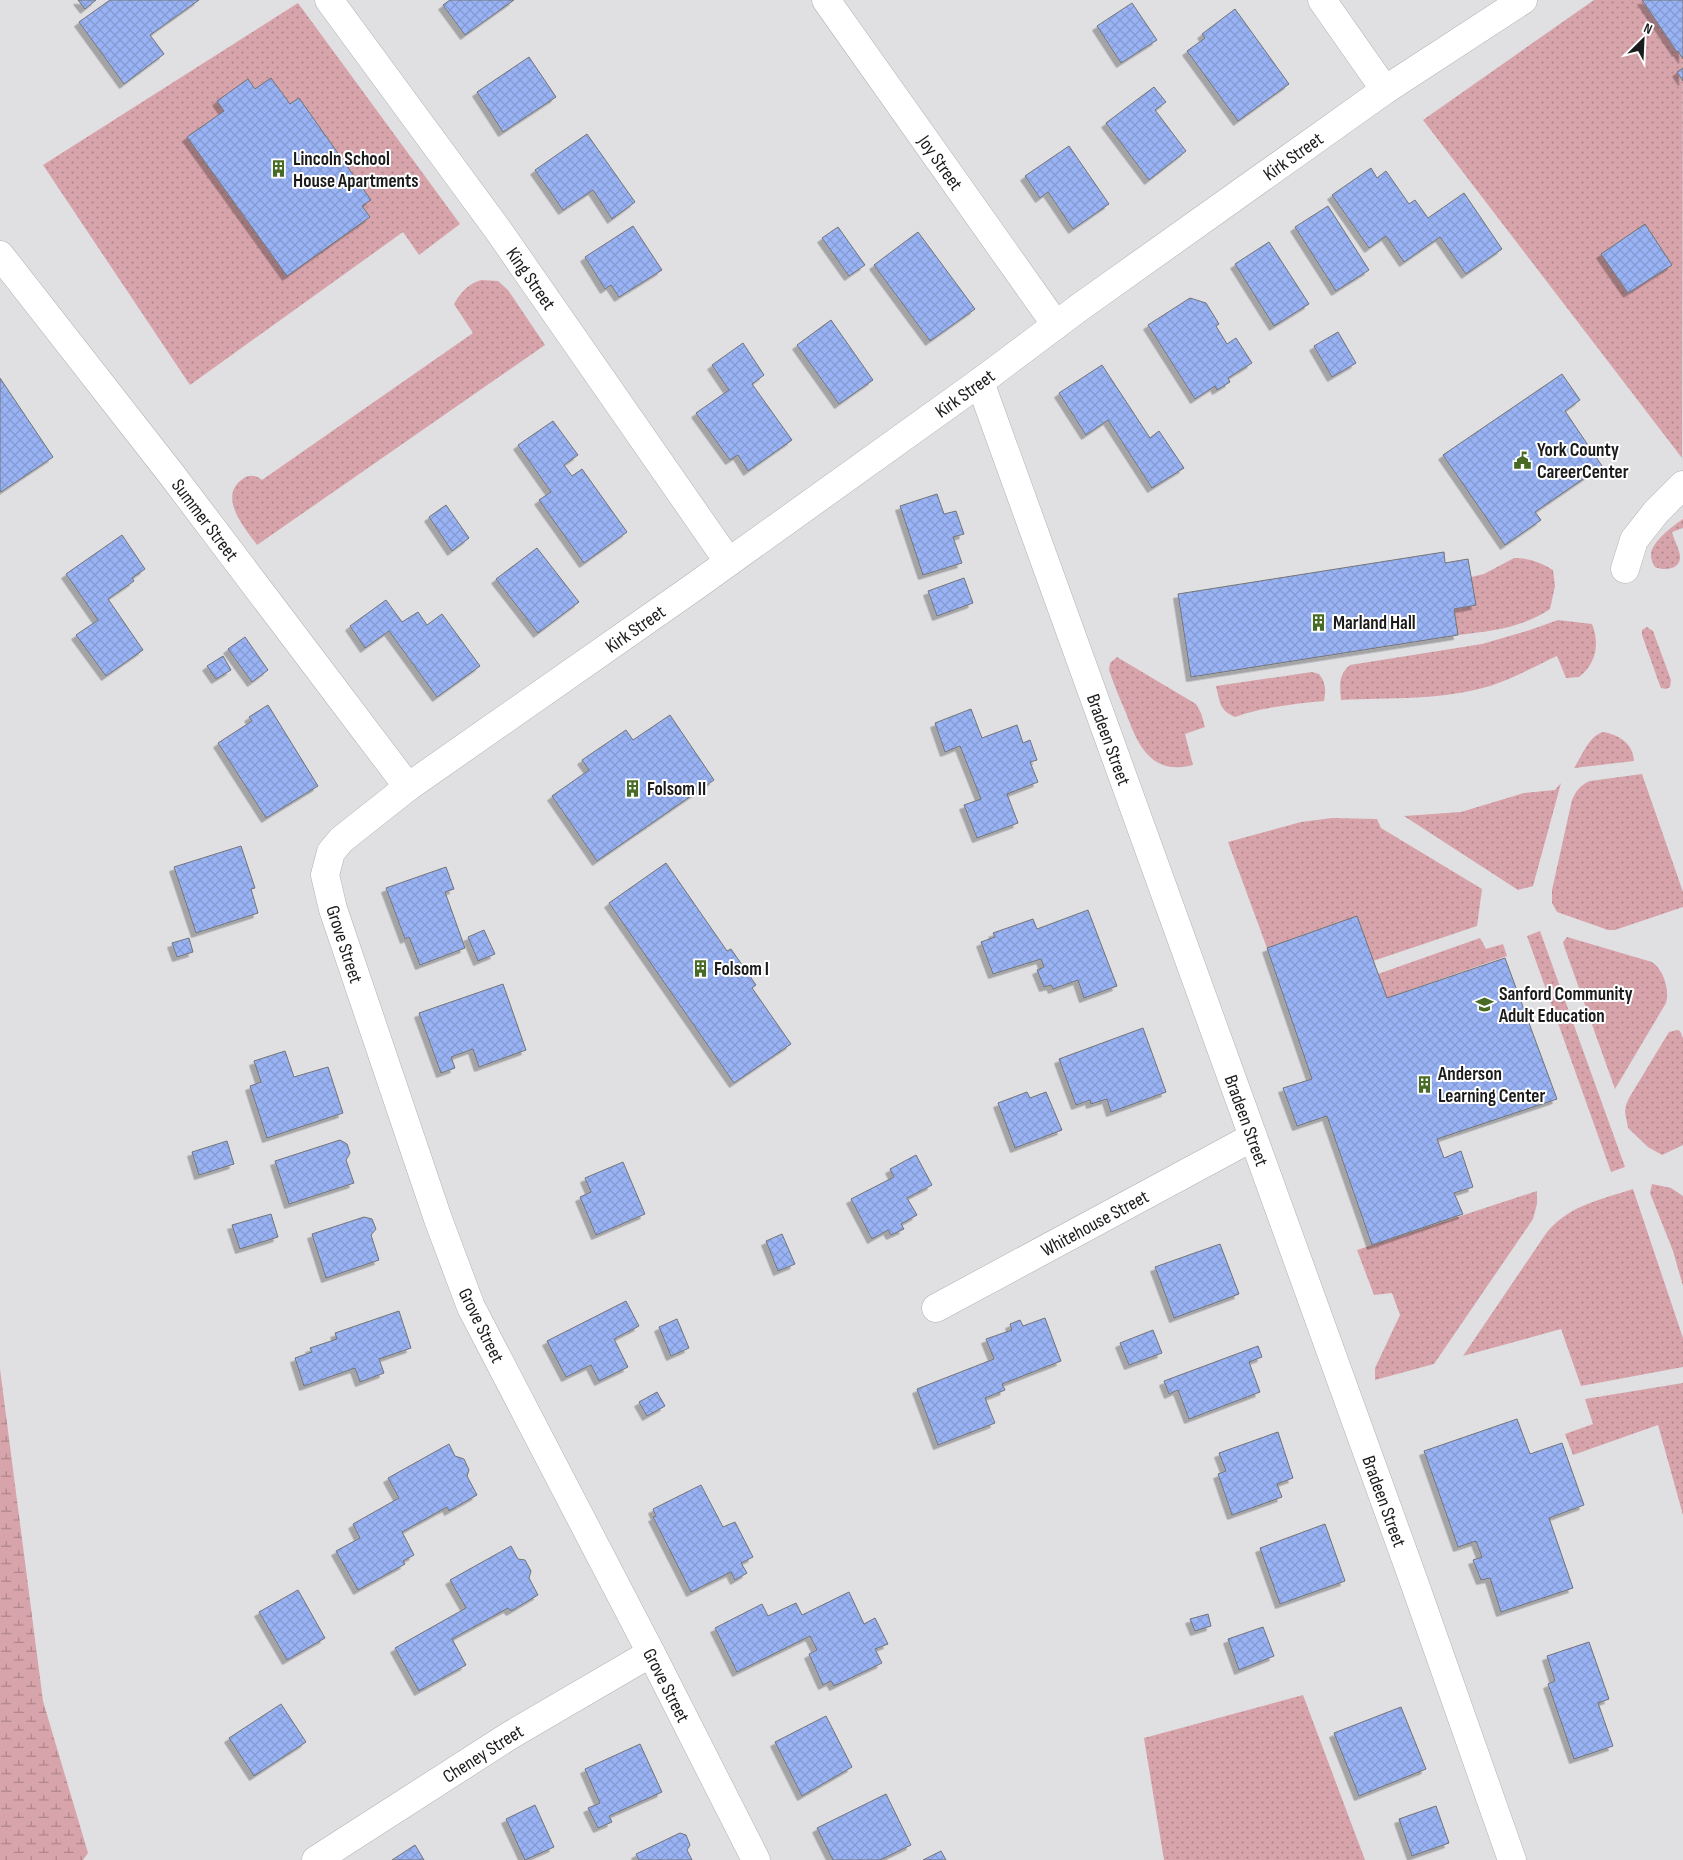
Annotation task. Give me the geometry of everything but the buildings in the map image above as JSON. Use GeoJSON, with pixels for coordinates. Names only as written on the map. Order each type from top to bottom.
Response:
{"type":"FeatureCollection","features":[{"type":"Feature","properties":{"kind":"street","name":"King Street"},"geometry":{"type":"LineString","coordinates":[[329,0],[498,230],[728,561]]}},
{"type":"Feature","properties":{"kind":"street","name":"Joy Street"},"geometry":{"type":"LineString","coordinates":[[826,0],[1056,324]]}},
{"type":"Feature","properties":{"kind":"street"},"geometry":{"type":"LineString","coordinates":[[1322,0],[1385,90]]}},
{"type":"Feature","properties":{"kind":"street","name":"Kirk Street"},"geometry":{"type":"LineString","coordinates":[[408,787],[694,587],[980,382],[1056,324],[1385,90],[1523,0]]}},
{"type":"Feature","properties":{"kind":"street","name":"Summer Street"},"geometry":{"type":"LineString","coordinates":[[0,255],[172,475],[408,787]]}},
{"type":"Feature","properties":{"kind":"street","name":"Bradeen Street"},"geometry":{"type":"LineString","coordinates":[[980,382],[1413,1579],[1512,1860]]}},
{"type":"Feature","properties":{"kind":"street"},"geometry":{"type":"LineString","coordinates":[[1624,569],[1634,540],[1656,512],[1683,485]]}},
{"type":"Feature","properties":{"kind":"street","name":"Grove Street"},"geometry":{"type":"LineString","coordinates":[[408,787],[341,840],[331,852],[325,875],[327,888],[386,1070],[441,1228],[471,1307],[651,1652],[756,1860]]}},
{"type":"Feature","properties":{"kind":"street","name":"Whitehouse Street"},"geometry":{"type":"LineString","coordinates":[[936,1308],[1252,1137]]}},
{"type":"Feature","properties":{"kind":"street","name":"Cheney Street"},"geometry":{"type":"LineString","coordinates":[[316,1860],[508,1736],[651,1652]]}},
{"type":"Feature","properties":{"kind":"green space"},"geometry":{"type":"Polygon","coordinates":[[[1594,0],[1683,0],[1682,458],[1423,120],[1594,0]]]}},
{"type":"Feature","properties":{"kind":"green space"},"geometry":{"type":"Polygon","coordinates":[[[298,3],[460,224],[419,255],[403,232],[190,385],[43,165],[298,3]]]}},
{"type":"Feature","properties":{"kind":"green space"},"geometry":{"type":"Polygon","coordinates":[[[481,280],[498,281],[508,290],[545,345],[257,545],[236,512],[233,494],[236,485],[249,476],[262,480],[473,333],[454,304],[465,289],[481,280]]]}},
{"type":"Feature","properties":{"kind":"green space"},"geometry":{"type":"Polygon","coordinates":[[[1683,519],[1683,528],[1672,532],[1679,550],[1680,561],[1675,567],[1667,569],[1655,567],[1652,561],[1652,550],[1663,535],[1683,519]]]}},
{"type":"Feature","properties":{"kind":"green space"},"geometry":{"type":"Polygon","coordinates":[[[1514,558],[1534,561],[1553,570],[1555,586],[1550,609],[1517,625],[1458,635],[1454,609],[1476,605],[1471,577],[1484,574],[1514,558]]]}},
{"type":"Feature","properties":{"kind":"green space"},"geometry":{"type":"Polygon","coordinates":[[[1558,620],[1592,624],[1596,639],[1595,653],[1585,672],[1579,677],[1566,678],[1557,656],[1507,680],[1471,691],[1416,698],[1341,700],[1340,685],[1343,673],[1350,665],[1482,644],[1558,620]]]}},
{"type":"Feature","properties":{"kind":"green space"},"geometry":{"type":"Polygon","coordinates":[[[1647,627],[1653,631],[1671,680],[1670,687],[1666,689],[1661,688],[1642,635],[1642,630],[1647,627]]]}},
{"type":"Feature","properties":{"kind":"green space"},"geometry":{"type":"Polygon","coordinates":[[[1117,657],[1196,704],[1205,727],[1185,734],[1193,765],[1167,766],[1157,762],[1142,747],[1136,737],[1109,670],[1110,663],[1117,657]]]}},
{"type":"Feature","properties":{"kind":"green space"},"geometry":{"type":"Polygon","coordinates":[[[1312,672],[1319,674],[1323,680],[1325,690],[1324,701],[1268,708],[1235,717],[1223,708],[1216,686],[1312,672]]]}},
{"type":"Feature","properties":{"kind":"green space"},"geometry":{"type":"Polygon","coordinates":[[[1603,732],[1614,735],[1624,741],[1631,749],[1634,761],[1574,768],[1590,742],[1603,732]]]}},
{"type":"Feature","properties":{"kind":"green space"},"geometry":{"type":"Polygon","coordinates":[[[1642,774],[1683,892],[1683,907],[1615,930],[1608,930],[1557,912],[1552,903],[1552,890],[1572,800],[1575,794],[1581,786],[1590,781],[1642,774]]]}},
{"type":"Feature","properties":{"kind":"green space"},"geometry":{"type":"Polygon","coordinates":[[[1561,783],[1533,886],[1518,890],[1404,816],[1461,812],[1524,793],[1555,790],[1561,783]]]}},
{"type":"Feature","properties":{"kind":"green space"},"geometry":{"type":"Polygon","coordinates":[[[1332,818],[1377,819],[1381,828],[1482,889],[1477,926],[1373,961],[1357,916],[1267,948],[1228,842],[1301,822],[1332,818]]]}},
{"type":"Feature","properties":{"kind":"green space"},"geometry":{"type":"Polygon","coordinates":[[[1540,931],[1625,1167],[1611,1172],[1527,936],[1540,931]]]}},
{"type":"Feature","properties":{"kind":"green space"},"geometry":{"type":"Polygon","coordinates":[[[1567,937],[1652,962],[1665,980],[1666,1003],[1615,1089],[1564,946],[1563,942],[1567,937]]]}},
{"type":"Feature","properties":{"kind":"green space"},"geometry":{"type":"Polygon","coordinates":[[[1480,938],[1486,949],[1503,944],[1507,956],[1387,998],[1378,974],[1480,938]]]}},
{"type":"Feature","properties":{"kind":"green space"},"geometry":{"type":"Polygon","coordinates":[[[1680,1031],[1683,1038],[1683,1145],[1662,1155],[1648,1147],[1628,1128],[1625,1112],[1629,1098],[1669,1032],[1680,1031]]]}},
{"type":"Feature","properties":{"kind":"green space"},"geometry":{"type":"Polygon","coordinates":[[[1652,1184],[1671,1188],[1683,1196],[1683,1286],[1673,1251],[1650,1193],[1652,1184]]]}},
{"type":"Feature","properties":{"kind":"green space"},"geometry":{"type":"Polygon","coordinates":[[[1633,1189],[1683,1338],[1683,1367],[1581,1386],[1561,1329],[1463,1356],[1553,1225],[1584,1205],[1633,1189]]]}},
{"type":"Feature","properties":{"kind":"green space"},"geometry":{"type":"Polygon","coordinates":[[[1537,1191],[1537,1204],[1533,1219],[1434,1364],[1375,1380],[1375,1368],[1400,1315],[1392,1293],[1374,1295],[1357,1250],[1537,1191]]]}},
{"type":"Feature","properties":{"kind":"green space"},"geometry":{"type":"Polygon","coordinates":[[[0,1369],[43,1701],[88,1853],[83,1860],[0,1860],[0,1369]]]}},
{"type":"Feature","properties":{"kind":"green space"},"geometry":{"type":"Polygon","coordinates":[[[1683,1383],[1683,1515],[1658,1425],[1573,1455],[1565,1434],[1593,1424],[1585,1399],[1683,1383]]]}},
{"type":"Feature","properties":{"kind":"green space"},"geometry":{"type":"Polygon","coordinates":[[[1303,1695],[1365,1860],[1164,1860],[1144,1738],[1303,1695]]]}},
{"type":"Feature","properties":{"kind":"place","name":"Lincoln School House Apartments"},"geometry":{"type":"Point","coordinates":[279,169]}},
{"type":"Feature","properties":{"kind":"place","name":"York County CareerCenter"},"geometry":{"type":"Point","coordinates":[1523,460]}},
{"type":"Feature","properties":{"kind":"place","name":"Marland Hall"},"geometry":{"type":"Point","coordinates":[1319,622]}},
{"type":"Feature","properties":{"kind":"place","name":"Folsom II"},"geometry":{"type":"Point","coordinates":[633,788]}},
{"type":"Feature","properties":{"kind":"place","name":"Folsom I"},"geometry":{"type":"Point","coordinates":[700,968]}},
{"type":"Feature","properties":{"kind":"place","name":"Sanford Community Adult Education"},"geometry":{"type":"Point","coordinates":[1485,1004]}},
{"type":"Feature","properties":{"kind":"place","name":"Anderson Learning Center"},"geometry":{"type":"Point","coordinates":[1424,1084]}}]}
